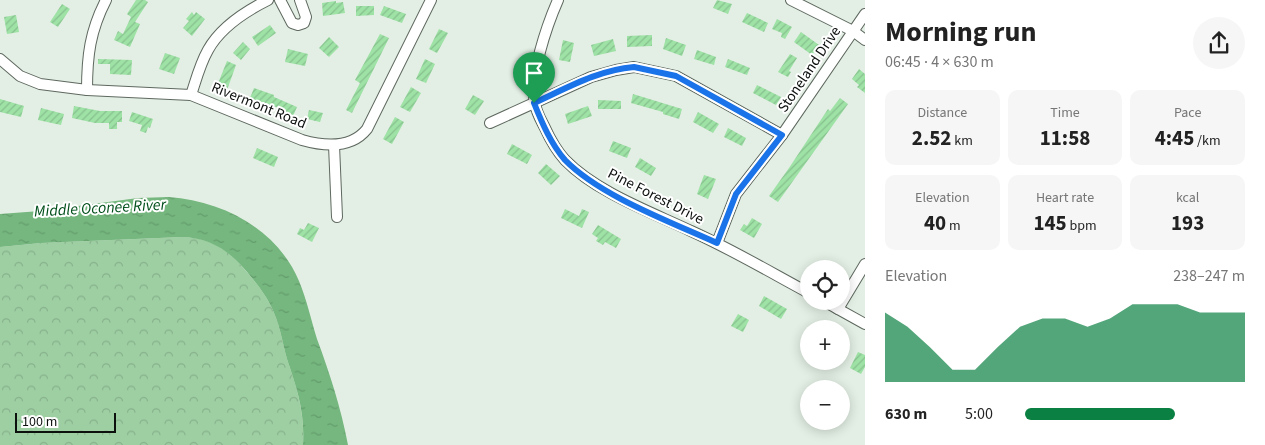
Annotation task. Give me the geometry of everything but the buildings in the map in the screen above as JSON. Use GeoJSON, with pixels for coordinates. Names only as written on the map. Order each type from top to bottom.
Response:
{"type":"FeatureCollection","features":[{"type":"Feature","properties":{"kind":"street"},"geometry":{"type":"LineString","coordinates":[[87,90],[90,42],[106,0]]}},
{"type":"Feature","properties":{"kind":"street"},"geometry":{"type":"LineString","coordinates":[[191,95],[205,55],[214,42],[226,28],[241,16],[268,0]]}},
{"type":"Feature","properties":{"kind":"street"},"geometry":{"type":"LineString","coordinates":[[280,0],[292,23],[298,25],[304,23],[306,17],[300,0]]}},
{"type":"Feature","properties":{"kind":"street","name":"Rivermont Road"},"geometry":{"type":"LineString","coordinates":[[0,59],[9,68],[28,81],[87,90],[191,95],[302,140],[334,145],[356,138],[366,129],[431,0]]}},
{"type":"Feature","properties":{"kind":"street","name":"Pine Forest Drive"},"geometry":{"type":"LineString","coordinates":[[558,0],[548,24],[540,53],[534,90],[534,103],[547,133],[565,160],[583,175],[618,197],[717,243],[800,288]]}},
{"type":"Feature","properties":{"kind":"street"},"geometry":{"type":"LineString","coordinates":[[791,0],[853,31],[865,40]]}},
{"type":"Feature","properties":{"kind":"street","name":"Stoneland Drive"},"geometry":{"type":"LineString","coordinates":[[717,243],[736,194],[782,135],[865,14]]}},
{"type":"Feature","properties":{"kind":"street"},"geometry":{"type":"LineString","coordinates":[[490,123],[590,77],[625,68],[643,68],[676,76],[782,135]]}},
{"type":"Feature","properties":{"kind":"street"},"geometry":{"type":"LineString","coordinates":[[334,145],[337,217]]}},
{"type":"Feature","properties":{"kind":"street"},"geometry":{"type":"LineString","coordinates":[[850,289],[865,264]]}},
{"type":"Feature","properties":{"kind":"street"},"geometry":{"type":"LineString","coordinates":[[840,310],[865,324]]}},
{"type":"Feature","properties":{"kind":"green space"},"geometry":{"type":"Polygon","coordinates":[[[182,237],[204,240],[222,248],[244,269],[269,302],[278,323],[300,401],[303,445],[0,445],[0,247],[41,243],[182,237]]]}},
{"type":"Feature","properties":{"kind":"water","name":"Middle Oconee River"},"geometry":{"type":"Polygon","coordinates":[[[169,197],[209,204],[228,212],[246,221],[277,246],[299,281],[304,295],[335,391],[348,445],[303,445],[303,422],[299,401],[274,312],[252,278],[238,262],[222,249],[204,240],[182,237],[41,243],[0,247],[0,214],[40,211],[138,198],[169,197]]]}},
{"type":"Feature","properties":{"kind":"route"},"geometry":{"type":"LineString","coordinates":[[634,67],[643,68],[666,72],[676,76],[782,135],[736,194],[717,243],[618,197],[583,175],[565,160],[558,151],[534,103],[604,72],[634,67]]}}]}
